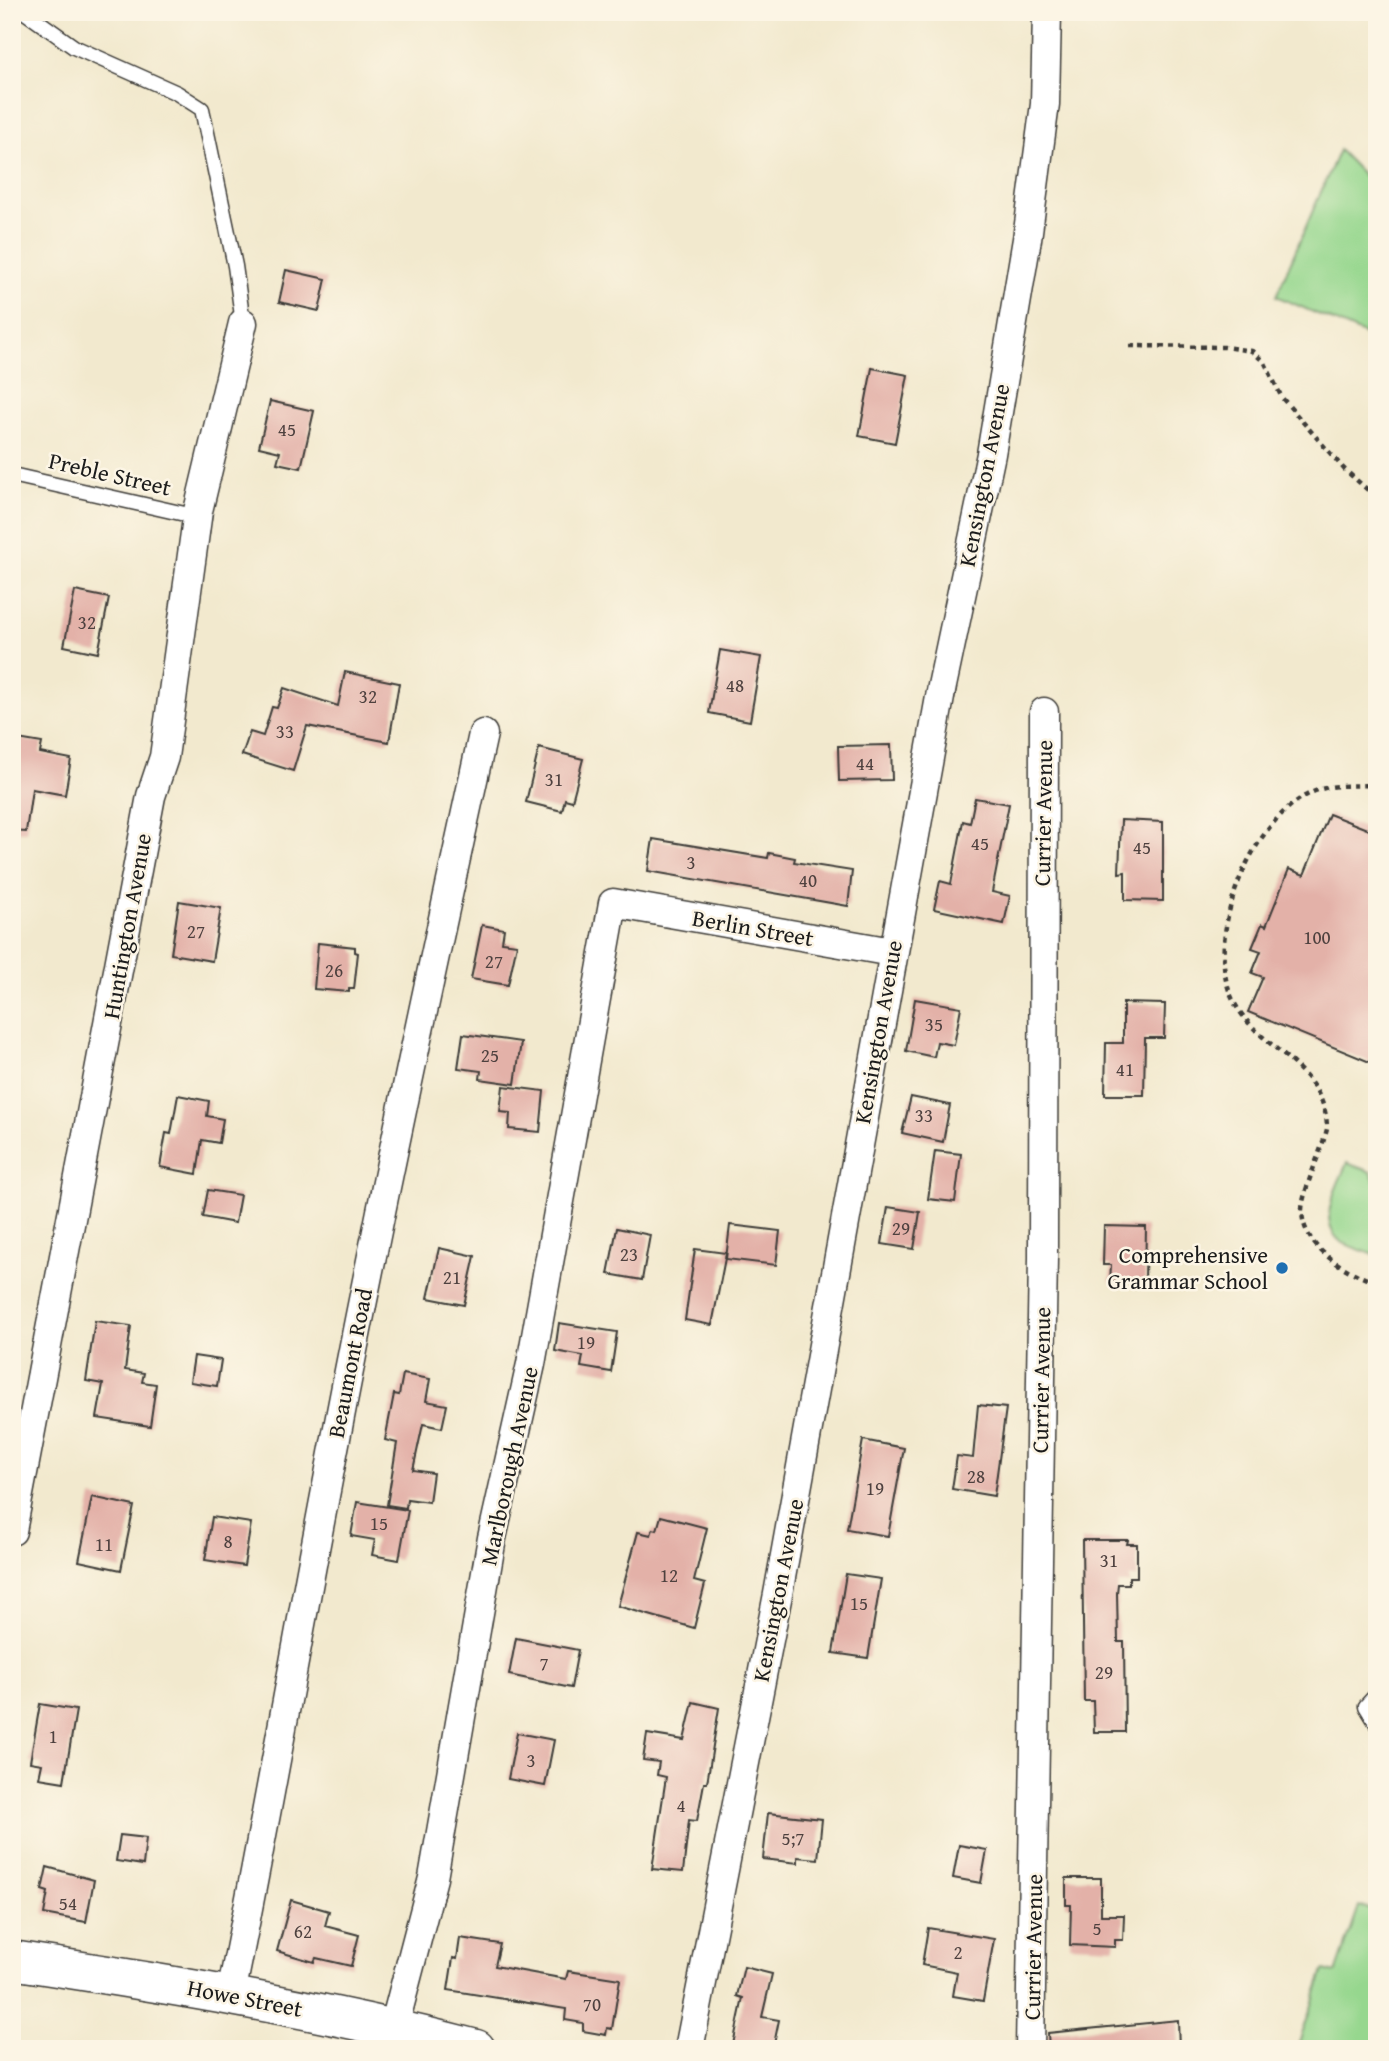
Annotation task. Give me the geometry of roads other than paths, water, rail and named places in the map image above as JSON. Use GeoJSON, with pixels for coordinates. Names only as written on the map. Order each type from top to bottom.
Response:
{"type":"FeatureCollection","features":[{"type":"Feature","properties":{"kind":"main road","name":"Howe Street"},"geometry":{"type":"LineString","coordinates":[[13,1962],[231,1994],[394,2027],[476,2049]]}},
{"type":"Feature","properties":{"kind":"street","name":"Kensington Avenue"},"geometry":{"type":"LineString","coordinates":[[689,2049],[837,1276],[892,952],[942,686],[991,454],[1027,239],[1045,104],[1047,12]]}},
{"type":"Feature","properties":{"kind":"street","name":"Huntington Avenue"},"geometry":{"type":"LineString","coordinates":[[12,1531],[150,796],[164,757],[198,517],[243,323]]}},
{"type":"Feature","properties":{"kind":"street","name":"Currier Avenue"},"geometry":{"type":"LineString","coordinates":[[1030,2049],[1043,1257],[1044,712]]}},
{"type":"Feature","properties":{"kind":"street","name":"Beaumont Road"},"geometry":{"type":"LineString","coordinates":[[231,1994],[267,1823],[330,1469],[392,1148],[483,734]]}},
{"type":"Feature","properties":{"kind":"street","name":"Berlin Street"},"geometry":{"type":"LineString","coordinates":[[613,903],[892,952]]}},
{"type":"Feature","properties":{"kind":"street","name":"Marlborough Avenue"},"geometry":{"type":"LineString","coordinates":[[394,2027],[433,1878],[492,1538],[531,1364],[613,903]]}},
{"type":"Feature","properties":{"kind":"lane"},"geometry":{"type":"LineString","coordinates":[[25,12],[74,47],[177,93],[202,109],[235,266],[243,323]]}},
{"type":"Feature","properties":{"kind":"lane","name":"Preble Street"},"geometry":{"type":"LineString","coordinates":[[12,475],[198,517]]}},
{"type":"Feature","properties":{"kind":"lane"},"geometry":{"type":"LineString","coordinates":[[1377,1694],[1366,1706],[1377,1724]]}},
{"type":"Feature","properties":{"kind":"place","name":"Comprehensive Grammar School"},"geometry":{"type":"Point","coordinates":[1282,1268]}}]}
